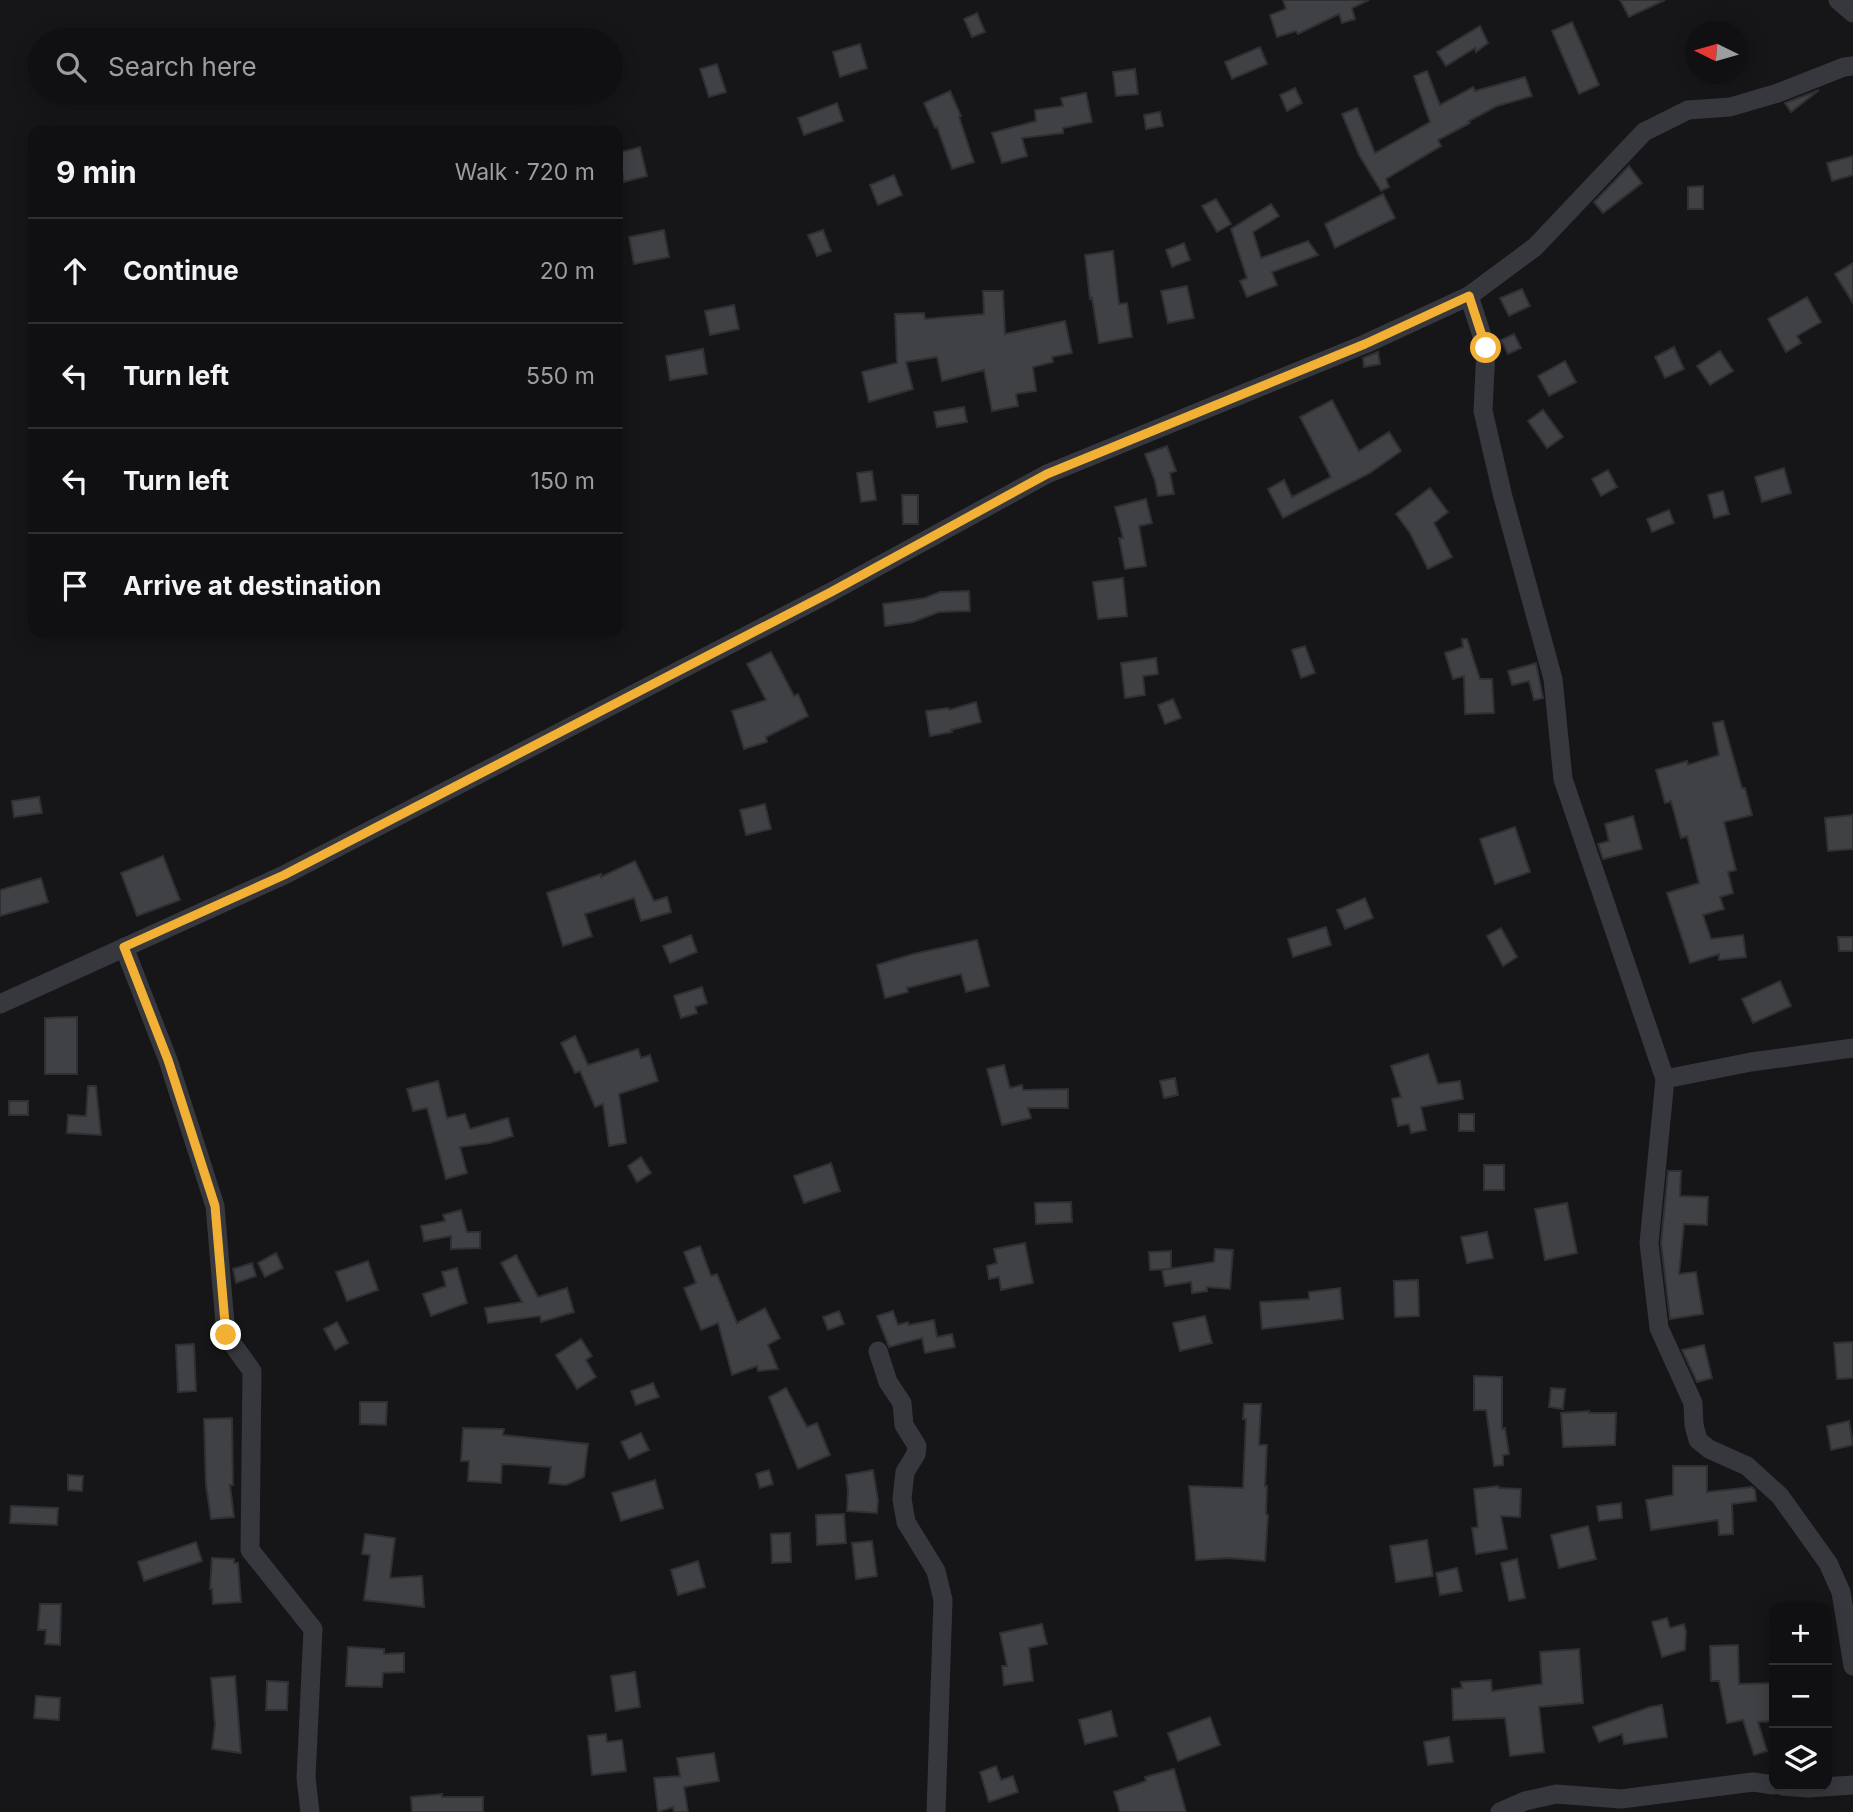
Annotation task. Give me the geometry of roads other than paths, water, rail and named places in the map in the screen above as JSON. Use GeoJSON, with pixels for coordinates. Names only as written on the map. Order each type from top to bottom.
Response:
{"type":"FeatureCollection","features":[{"type":"Feature","properties":{"kind":"street"},"geometry":{"type":"LineString","coordinates":[[1838,0],[1853,13]]}},
{"type":"Feature","properties":{"kind":"street"},"geometry":{"type":"LineString","coordinates":[[0,1004],[284,875],[831,592],[1047,474],[1365,344],[1469,296],[1535,247],[1644,132],[1688,110],[1730,107],[1853,66]]}},
{"type":"Feature","properties":{"kind":"street"},"geometry":{"type":"LineString","coordinates":[[1469,296],[1486,348],[1483,411],[1503,497],[1553,679],[1563,779],[1665,1079],[1649,1243],[1659,1328],[1693,1403],[1693,1425],[1698,1440],[1709,1449],[1747,1466],[1780,1496],[1828,1563],[1841,1592],[1853,1666]]}},
{"type":"Feature","properties":{"kind":"street"},"geometry":{"type":"LineString","coordinates":[[124,947],[168,1060],[215,1206],[226,1335],[251,1371],[250,1550],[313,1629],[306,1778],[310,1812]]}},
{"type":"Feature","properties":{"kind":"street"},"geometry":{"type":"LineString","coordinates":[[1665,1079],[1751,1062],[1853,1048]]}},
{"type":"Feature","properties":{"kind":"street"},"geometry":{"type":"LineString","coordinates":[[877,1351],[888,1382],[901,1403],[904,1425],[917,1446],[916,1454],[905,1472],[902,1499],[906,1521],[936,1571],[943,1600],[936,1812]]}},
{"type":"Feature","properties":{"kind":"street"},"geometry":{"type":"LineString","coordinates":[[1500,1812],[1525,1801],[1556,1794],[1621,1799],[1753,1782],[1769,1784]]}},
{"type":"Feature","properties":{"kind":"street"},"geometry":{"type":"LineString","coordinates":[[1832,1786],[1853,1785]]}}]}
